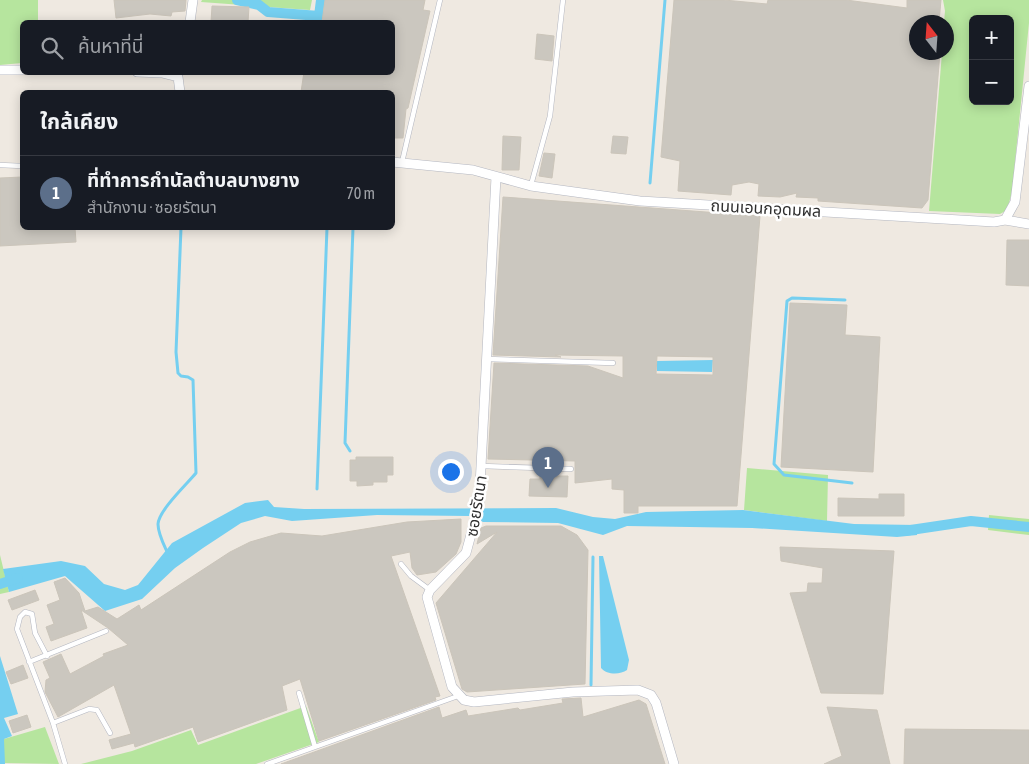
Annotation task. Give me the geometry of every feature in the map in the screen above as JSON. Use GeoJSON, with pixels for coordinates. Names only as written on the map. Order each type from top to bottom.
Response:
{"type":"FeatureCollection","features":[{"type":"Feature","properties":{"kind":"street"},"geometry":{"type":"LineString","coordinates":[[190,20],[193,0]]}},
{"type":"Feature","properties":{"kind":"street"},"geometry":{"type":"LineString","coordinates":[[0,70],[20,70]]}},
{"type":"Feature","properties":{"kind":"street"},"geometry":{"type":"LineString","coordinates":[[179,75],[180,90]]}},
{"type":"Feature","properties":{"kind":"street"},"geometry":{"type":"LineString","coordinates":[[1005,220],[1016,202],[1029,86]]}},
{"type":"Feature","properties":{"kind":"street","name":"ถนนเอนกอุดมผล"},"geometry":{"type":"LineString","coordinates":[[397,162],[473,170],[531,186],[640,201],[982,222],[1005,220],[1029,224]]}},
{"type":"Feature","properties":{"kind":"street","name":"ซอยรัตนา"},"geometry":{"type":"LineString","coordinates":[[430,590],[466,553],[476,522],[479,505],[496,177]]}},
{"type":"Feature","properties":{"kind":"street"},"geometry":{"type":"LineString","coordinates":[[430,590],[428,604],[452,687],[458,696],[474,702],[573,692],[638,690],[651,695],[656,703],[674,764]]}},
{"type":"Feature","properties":{"kind":"lane"},"geometry":{"type":"LineString","coordinates":[[397,162],[440,0]]}},
{"type":"Feature","properties":{"kind":"lane"},"geometry":{"type":"LineString","coordinates":[[531,186],[550,116],[563,0]]}},
{"type":"Feature","properties":{"kind":"lane"},"geometry":{"type":"LineString","coordinates":[[0,165],[20,166]]}},
{"type":"Feature","properties":{"kind":"lane"},"geometry":{"type":"LineString","coordinates":[[487,359],[613,363]]}},
{"type":"Feature","properties":{"kind":"lane"},"geometry":{"type":"LineString","coordinates":[[482,466],[571,469]]}},
{"type":"Feature","properties":{"kind":"lane"},"geometry":{"type":"LineString","coordinates":[[401,564],[411,576],[430,590]]}},
{"type":"Feature","properties":{"kind":"lane"},"geometry":{"type":"LineString","coordinates":[[47,656],[35,633],[32,614],[25,612],[20,616],[17,629],[53,723],[65,764]]}},
{"type":"Feature","properties":{"kind":"lane"},"geometry":{"type":"LineString","coordinates":[[29,662],[106,631]]}},
{"type":"Feature","properties":{"kind":"lane"},"geometry":{"type":"LineString","coordinates":[[298,693],[315,747]]}},
{"type":"Feature","properties":{"kind":"lane"},"geometry":{"type":"LineString","coordinates":[[267,764],[458,696]]}},
{"type":"Feature","properties":{"kind":"lane"},"geometry":{"type":"LineString","coordinates":[[53,723],[89,709],[97,710],[110,732]]}},
{"type":"Feature","properties":{"kind":"green space"},"geometry":{"type":"Polygon","coordinates":[[[0,0],[38,0],[38,20],[20,20],[20,63],[0,65],[0,0]]]}},
{"type":"Feature","properties":{"kind":"green space"},"geometry":{"type":"Polygon","coordinates":[[[202,0],[312,0],[310,10],[201,2],[202,0]]]}},
{"type":"Feature","properties":{"kind":"green space"},"geometry":{"type":"Polygon","coordinates":[[[943,0],[1029,0],[1029,23],[1012,192],[1007,210],[1000,214],[929,211],[941,60],[954,60],[954,15],[945,15],[943,0]]]}},
{"type":"Feature","properties":{"kind":"green space"},"geometry":{"type":"Polygon","coordinates":[[[747,468],[828,475],[827,521],[744,510],[747,468]]]}},
{"type":"Feature","properties":{"kind":"green space"},"geometry":{"type":"Polygon","coordinates":[[[989,515],[1029,519],[1029,535],[988,530],[989,515]]]}},
{"type":"Feature","properties":{"kind":"green space"},"geometry":{"type":"Polygon","coordinates":[[[0,555],[9,592],[0,594],[0,555]]]}},
{"type":"Feature","properties":{"kind":"green space"},"geometry":{"type":"Polygon","coordinates":[[[306,706],[319,742],[256,764],[81,764],[132,751],[191,730],[198,745],[306,706]]]}},
{"type":"Feature","properties":{"kind":"green space"},"geometry":{"type":"Polygon","coordinates":[[[45,727],[59,764],[4,763],[4,739],[45,727]]]}},
{"type":"Feature","properties":{"kind":"water"},"geometry":{"type":"Polygon","coordinates":[[[713,360],[712,372],[657,371],[657,361],[713,360]]]}},
{"type":"Feature","properties":{"kind":"water"},"geometry":{"type":"Polygon","coordinates":[[[268,500],[274,507],[304,509],[556,508],[593,517],[615,519],[646,512],[743,510],[854,524],[917,525],[917,535],[897,537],[752,528],[627,526],[603,535],[558,523],[483,522],[469,516],[377,515],[292,521],[265,516],[241,523],[203,548],[175,568],[142,599],[105,611],[65,576],[9,592],[3,569],[61,561],[85,566],[104,584],[125,590],[138,585],[172,543],[245,503],[268,500]]]}},
{"type":"Feature","properties":{"kind":"water"},"geometry":{"type":"Polygon","coordinates":[[[599,556],[603,556],[629,660],[627,670],[624,672],[610,673],[601,668],[599,556]]]}},
{"type":"Feature","properties":{"kind":"water"},"geometry":{"type":"Polygon","coordinates":[[[0,656],[18,714],[4,718],[12,736],[4,739],[5,764],[0,764],[0,656]]]}},
{"type":"Feature","properties":{"kind":"building"},"geometry":{"type":"Polygon","coordinates":[[[114,0],[186,0],[185,11],[172,12],[171,16],[150,14],[116,18],[114,0]]]}},
{"type":"Feature","properties":{"kind":"building"},"geometry":{"type":"Polygon","coordinates":[[[325,0],[425,0],[423,10],[430,11],[408,108],[406,109],[403,138],[395,138],[395,90],[301,90],[304,75],[395,75],[395,20],[322,20],[325,0]]]}},
{"type":"Feature","properties":{"kind":"building"},"geometry":{"type":"Polygon","coordinates":[[[674,0],[724,0],[767,4],[768,0],[846,0],[907,8],[907,0],[941,0],[940,15],[909,15],[909,60],[939,60],[928,200],[922,208],[818,201],[818,198],[796,197],[797,193],[780,197],[758,196],[759,184],[749,182],[732,185],[731,195],[678,191],[680,161],[661,157],[674,0]]]}},
{"type":"Feature","properties":{"kind":"building"},"geometry":{"type":"Polygon","coordinates":[[[212,6],[249,7],[248,20],[211,20],[212,6]]]}},
{"type":"Feature","properties":{"kind":"building"},"geometry":{"type":"Polygon","coordinates":[[[537,34],[554,36],[552,61],[535,59],[537,34]]]}},
{"type":"Feature","properties":{"kind":"building"},"geometry":{"type":"Polygon","coordinates":[[[503,136],[521,137],[519,170],[502,170],[503,136]]]}},
{"type":"Feature","properties":{"kind":"building"},"geometry":{"type":"Polygon","coordinates":[[[613,136],[628,137],[626,154],[611,153],[613,136]]]}},
{"type":"Feature","properties":{"kind":"building"},"geometry":{"type":"Polygon","coordinates":[[[544,153],[555,154],[552,178],[539,176],[544,153]]]}},
{"type":"Feature","properties":{"kind":"building"},"geometry":{"type":"Polygon","coordinates":[[[20,177],[20,230],[75,230],[76,242],[0,246],[0,178],[20,177]]]}},
{"type":"Feature","properties":{"kind":"building"},"geometry":{"type":"Polygon","coordinates":[[[503,197],[760,216],[737,506],[638,506],[638,513],[624,513],[624,490],[612,489],[612,479],[575,483],[575,461],[488,459],[494,363],[588,366],[623,378],[623,356],[493,355],[503,197]],[[657,356],[656,374],[713,375],[713,357],[657,356]]]}},
{"type":"Feature","properties":{"kind":"building"},"geometry":{"type":"Polygon","coordinates":[[[1007,240],[1029,240],[1029,286],[1006,285],[1007,240]]]}},
{"type":"Feature","properties":{"kind":"building"},"geometry":{"type":"Polygon","coordinates":[[[790,303],[847,305],[845,335],[880,337],[873,472],[781,467],[790,303]]]}},
{"type":"Feature","properties":{"kind":"building"},"geometry":{"type":"Polygon","coordinates":[[[356,457],[393,457],[393,475],[387,475],[387,482],[373,482],[373,485],[357,486],[357,481],[350,481],[350,460],[356,460],[356,457]]]}},
{"type":"Feature","properties":{"kind":"building"},"geometry":{"type":"Polygon","coordinates":[[[540,476],[568,476],[567,497],[529,496],[530,479],[540,479],[540,476]]]}},
{"type":"Feature","properties":{"kind":"building"},"geometry":{"type":"Polygon","coordinates":[[[879,494],[904,494],[904,516],[838,516],[838,498],[879,499],[879,494]]]}},
{"type":"Feature","properties":{"kind":"building"},"geometry":{"type":"Polygon","coordinates":[[[461,519],[461,542],[456,554],[436,572],[417,575],[412,568],[410,552],[391,556],[440,696],[435,697],[436,700],[319,741],[300,679],[282,686],[287,710],[198,742],[193,727],[135,747],[134,743],[112,749],[109,740],[131,734],[114,685],[58,717],[45,692],[46,680],[50,678],[43,662],[61,654],[70,674],[104,656],[103,654],[128,645],[108,628],[81,610],[87,628],[51,641],[46,627],[54,624],[47,605],[60,600],[54,582],[65,578],[79,593],[85,611],[98,607],[117,619],[139,605],[141,610],[230,552],[250,542],[281,533],[322,536],[407,522],[461,519]]]}},
{"type":"Feature","properties":{"kind":"building"},"geometry":{"type":"Polygon","coordinates":[[[486,526],[561,526],[577,535],[588,550],[585,684],[467,692],[462,689],[436,603],[497,532],[477,544],[481,528],[486,526]]]}},
{"type":"Feature","properties":{"kind":"building"},"geometry":{"type":"Polygon","coordinates":[[[780,547],[894,551],[883,694],[821,693],[790,593],[807,592],[808,583],[822,583],[823,568],[781,561],[780,547]]]}},
{"type":"Feature","properties":{"kind":"building"},"geometry":{"type":"Polygon","coordinates":[[[35,590],[39,600],[12,610],[8,600],[35,590]]]}},
{"type":"Feature","properties":{"kind":"building"},"geometry":{"type":"Polygon","coordinates":[[[23,665],[28,678],[11,684],[6,672],[23,665]]]}},
{"type":"Feature","properties":{"kind":"building"},"geometry":{"type":"Polygon","coordinates":[[[581,698],[583,717],[639,700],[646,704],[665,764],[281,764],[439,707],[442,718],[466,710],[468,716],[518,708],[520,710],[563,703],[562,699],[581,698]]]}},
{"type":"Feature","properties":{"kind":"building"},"geometry":{"type":"Polygon","coordinates":[[[827,707],[877,710],[890,764],[824,764],[842,756],[827,707]]]}},
{"type":"Feature","properties":{"kind":"building"},"geometry":{"type":"Polygon","coordinates":[[[27,715],[31,727],[13,733],[9,721],[27,715]]]}},
{"type":"Feature","properties":{"kind":"building"},"geometry":{"type":"Polygon","coordinates":[[[905,729],[1029,730],[1029,764],[904,764],[905,729]]]}},
{"type":"Feature","properties":{"kind":"waterway"},"geometry":{"type":"LineString","coordinates":[[237,0],[259,5],[268,12],[319,16],[321,0]]}},
{"type":"Feature","properties":{"kind":"waterway"},"geometry":{"type":"LineString","coordinates":[[650,183],[665,0]]}},
{"type":"Feature","properties":{"kind":"waterway"},"geometry":{"type":"LineString","coordinates":[[168,554],[159,532],[158,524],[160,518],[168,505],[196,473],[193,380],[178,373],[176,352],[181,230]]}},
{"type":"Feature","properties":{"kind":"waterway"},"geometry":{"type":"LineString","coordinates":[[317,489],[327,230]]}},
{"type":"Feature","properties":{"kind":"waterway"},"geometry":{"type":"LineString","coordinates":[[350,451],[345,443],[353,230]]}},
{"type":"Feature","properties":{"kind":"waterway"},"geometry":{"type":"LineString","coordinates":[[845,300],[792,298],[787,301],[774,464],[784,475],[852,483]]}},
{"type":"Feature","properties":{"kind":"waterway"},"geometry":{"type":"LineString","coordinates":[[904,531],[971,521],[1029,527]]}},
{"type":"Feature","properties":{"kind":"waterway"},"geometry":{"type":"LineString","coordinates":[[591,685],[593,557]]}},
{"type":"Feature","properties":{"kind":"waterway"},"geometry":{"type":"LineString","coordinates":[[0,584],[18,578]]}},
{"type":"Feature","properties":{"kind":"place","name":"ที่ทำการกำนัลตำบลบางยาง"},"geometry":{"type":"Point","coordinates":[548,488]}}]}
